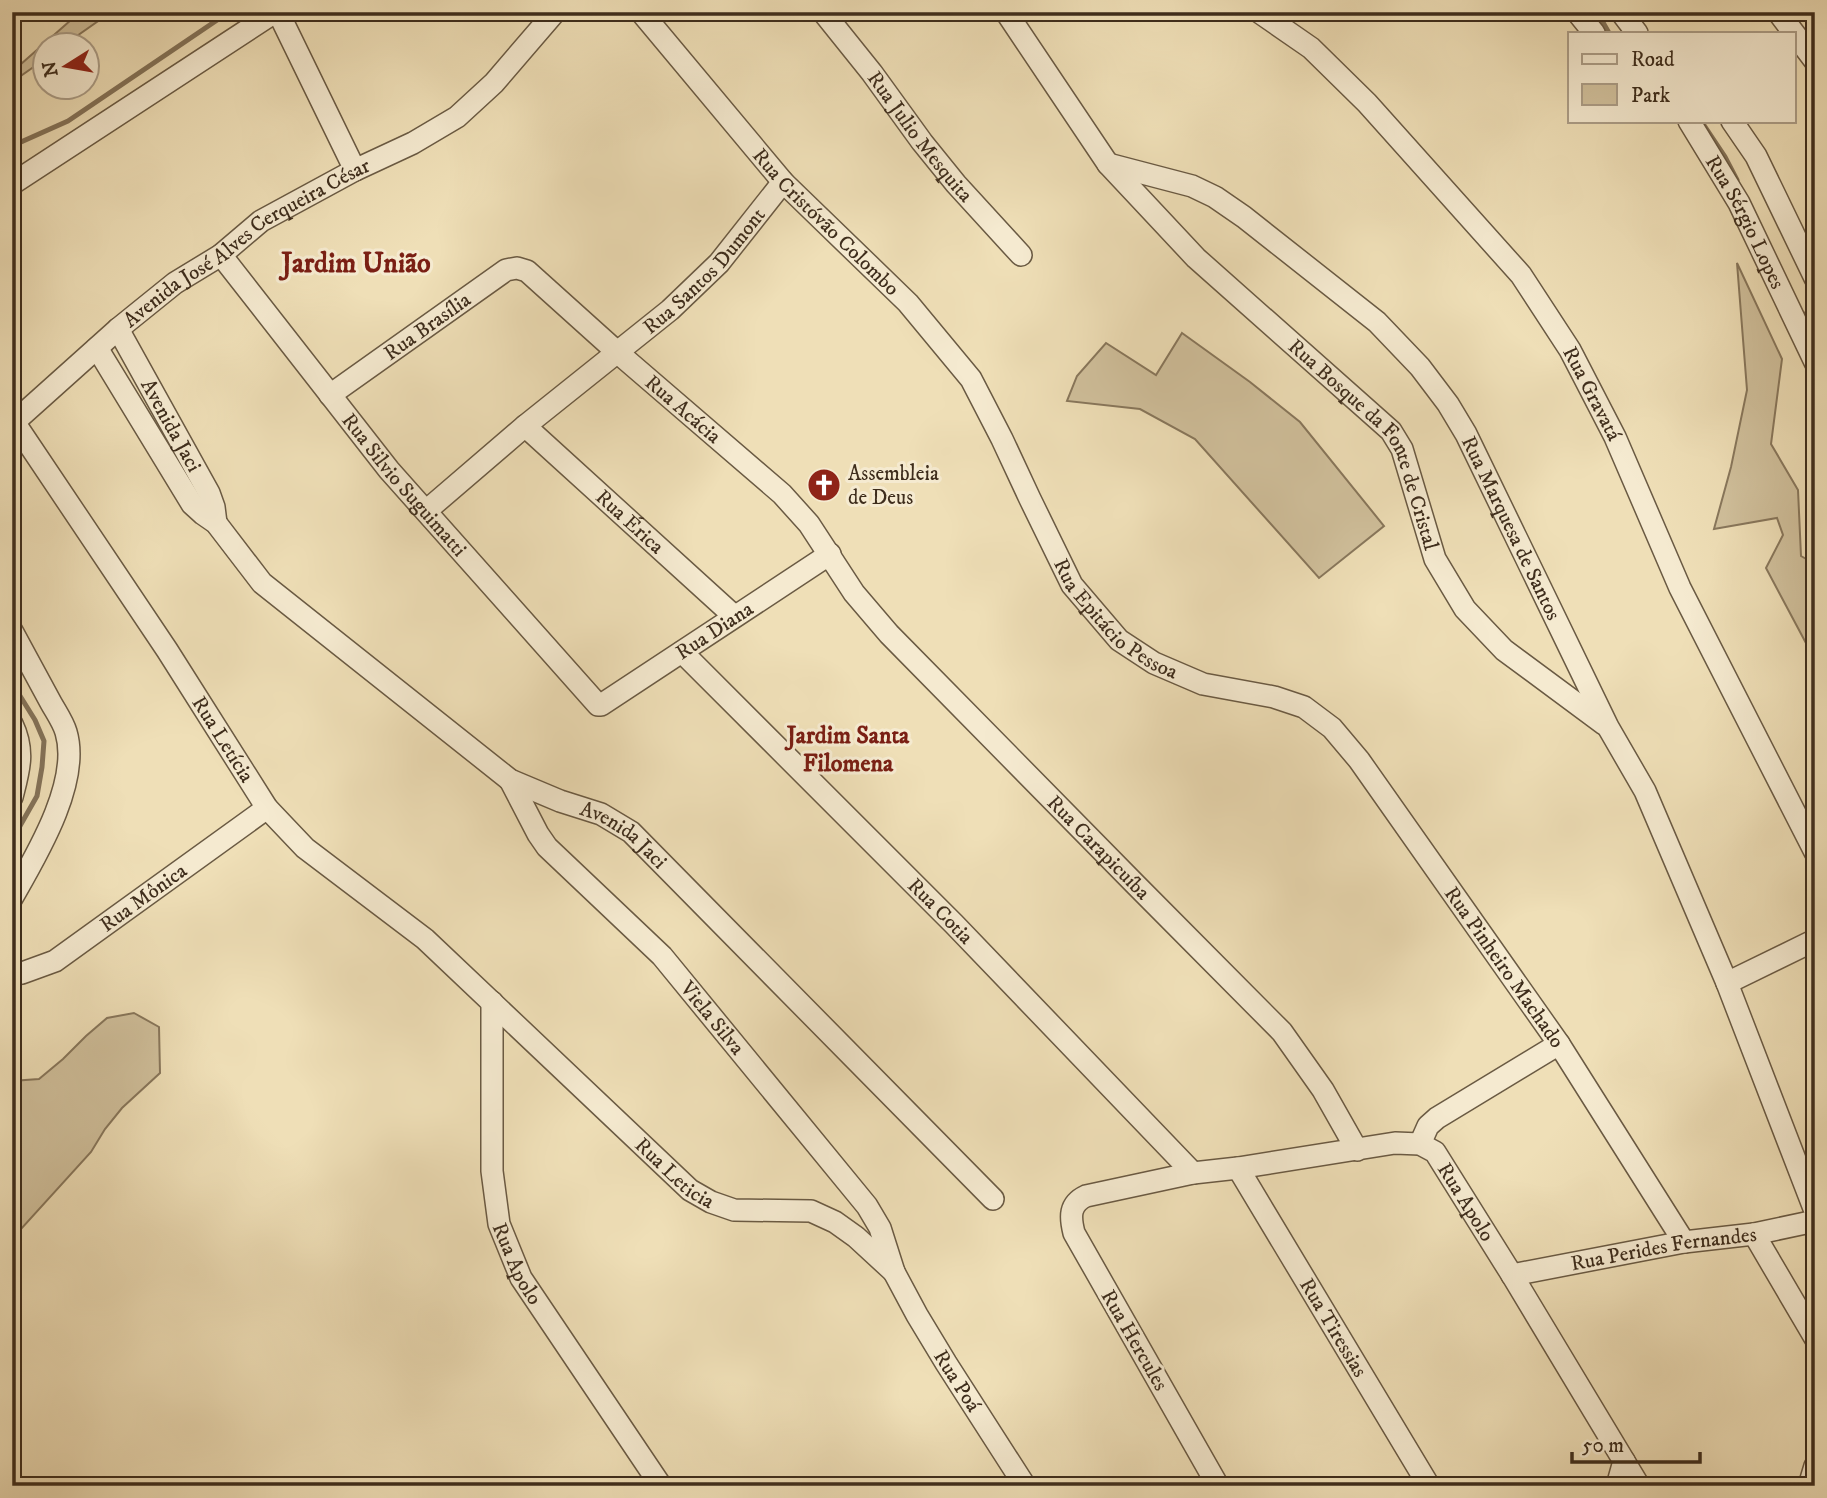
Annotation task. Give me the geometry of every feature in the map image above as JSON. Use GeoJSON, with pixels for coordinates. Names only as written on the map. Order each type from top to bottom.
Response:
{"type":"FeatureCollection","features":[{"type":"Feature","properties":{"kind":"street"},"geometry":{"type":"LineString","coordinates":[[12,184],[277,12],[355,170]]}},
{"type":"Feature","properties":{"kind":"street","name":"Avenida José Alves Cerqueira César"},"geometry":{"type":"LineString","coordinates":[[13,423],[118,329],[176,283],[220,255],[261,221],[355,170],[413,143],[457,117],[494,83],[555,12]]}},
{"type":"Feature","properties":{"kind":"street","name":"Rua Cristóvão Colombo"},"geometry":{"type":"LineString","coordinates":[[640,12],[783,182],[908,303],[971,379],[1002,439]]}},
{"type":"Feature","properties":{"kind":"street","name":"Rua Julio Mesquita"},"geometry":{"type":"LineString","coordinates":[[823,12],[956,184],[1021,255]]}},
{"type":"Feature","properties":{"kind":"street"},"geometry":{"type":"LineString","coordinates":[[1006,12],[1108,164]]}},
{"type":"Feature","properties":{"kind":"street","name":"Rua Gravatá"},"geometry":{"type":"LineString","coordinates":[[1259,12],[1311,48],[1367,103],[1521,275],[1570,350],[1615,437],[1680,588],[1815,852]]}},
{"type":"Feature","properties":{"kind":"street"},"geometry":{"type":"LineString","coordinates":[[1577,12],[1593,32]]}},
{"type":"Feature","properties":{"kind":"street"},"geometry":{"type":"LineString","coordinates":[[1621,12],[1636,32]]}},
{"type":"Feature","properties":{"kind":"street"},"geometry":{"type":"LineString","coordinates":[[1778,12],[1793,32]]}},
{"type":"Feature","properties":{"kind":"street"},"geometry":{"type":"LineString","coordinates":[[1796,36],[1815,61]]}},
{"type":"Feature","properties":{"kind":"street","name":"Rua Sérgio Lopes"},"geometry":{"type":"LineString","coordinates":[[1690,122],[1739,203],[1815,362]]}},
{"type":"Feature","properties":{"kind":"street"},"geometry":{"type":"LineString","coordinates":[[1733,122],[1756,156],[1810,251],[1815,278]]}},
{"type":"Feature","properties":{"kind":"street","name":"Rua Bosque da Fonte de Cristal"},"geometry":{"type":"LineString","coordinates":[[1108,164],[1196,258],[1391,431],[1402,449],[1435,559],[1465,609],[1504,650],[1608,727]]}},
{"type":"Feature","properties":{"kind":"street","name":"Rua Marquesa de Santos"},"geometry":{"type":"LineString","coordinates":[[1108,164],[1192,186],[1215,197],[1244,217],[1377,322],[1420,367],[1448,404],[1466,434],[1608,727],[1645,791],[1727,983],[1815,1211]]}},
{"type":"Feature","properties":{"kind":"street","name":"Rua Santos Dumont"},"geometry":{"type":"LineString","coordinates":[[426,512],[525,426],[670,310],[719,263],[783,182]]}},
{"type":"Feature","properties":{"kind":"street","name":"Rua Silvio Suguimatti"},"geometry":{"type":"LineString","coordinates":[[220,255],[390,470],[599,706]]}},
{"type":"Feature","properties":{"kind":"street","name":"Rua Brasília"},"geometry":{"type":"LineString","coordinates":[[330,395],[506,270],[517,268],[527,271]]}},
{"type":"Feature","properties":{"kind":"street","name":"Rua Acácia"},"geometry":{"type":"LineString","coordinates":[[527,271],[782,495],[810,524],[830,554]]}},
{"type":"Feature","properties":{"kind":"street","name":"Avenida Jaci"},"geometry":{"type":"LineString","coordinates":[[118,329],[209,493],[216,523]]}},
{"type":"Feature","properties":{"kind":"street","name":"Avenida Jaci"},"geometry":{"type":"LineString","coordinates":[[97,348],[192,504],[216,523],[262,583],[510,780],[560,802],[601,814],[631,832],[993,1199]]}},
{"type":"Feature","properties":{"kind":"street","name":"Rua Letícia"},"geometry":{"type":"LineString","coordinates":[[13,423],[167,650],[267,808],[305,848],[425,939],[492,1002]]}},
{"type":"Feature","properties":{"kind":"street","name":"Rua Érica"},"geometry":{"type":"LineString","coordinates":[[525,426],[734,616]]}},
{"type":"Feature","properties":{"kind":"street","name":"Rua Epitácio Pessoa"},"geometry":{"type":"LineString","coordinates":[[1002,439],[1072,585],[1118,640],[1154,663],[1203,684],[1274,697],[1304,707]]}},
{"type":"Feature","properties":{"kind":"street","name":"Rua Diana"},"geometry":{"type":"LineString","coordinates":[[599,706],[830,554]]}},
{"type":"Feature","properties":{"kind":"street","name":"Rua Carapicuíba"},"geometry":{"type":"LineString","coordinates":[[830,554],[854,593],[889,634],[1282,1032],[1323,1090],[1357,1150]]}},
{"type":"Feature","properties":{"kind":"street"},"geometry":{"type":"LineString","coordinates":[[12,631],[66,731],[69,751],[67,775],[59,803],[42,845],[12,898]]}},
{"type":"Feature","properties":{"kind":"street","name":"Rua Cotia"},"geometry":{"type":"LineString","coordinates":[[682,652],[954,924],[1193,1173]]}},
{"type":"Feature","properties":{"kind":"street","name":"Rua Pinheiro Machado"},"geometry":{"type":"LineString","coordinates":[[1304,707],[1332,729],[1359,760],[1559,1044],[1684,1242]]}},
{"type":"Feature","properties":{"kind":"street"},"geometry":{"type":"LineString","coordinates":[[12,724],[17,735],[21,763],[12,797]]}},
{"type":"Feature","properties":{"kind":"street","name":"Viela Silva"},"geometry":{"type":"LineString","coordinates":[[510,780],[547,846],[662,956],[867,1206],[880,1228],[894,1272]]}},
{"type":"Feature","properties":{"kind":"street","name":"Rua Mônica"},"geometry":{"type":"LineString","coordinates":[[12,974],[55,961],[267,808]]}},
{"type":"Feature","properties":{"kind":"street"},"geometry":{"type":"LineString","coordinates":[[1727,983],[1815,940]]}},
{"type":"Feature","properties":{"kind":"street","name":"Rua Apolo"},"geometry":{"type":"LineString","coordinates":[[492,1002],[492,1171],[499,1224],[521,1278],[661,1486]]}},
{"type":"Feature","properties":{"kind":"street","name":"Rua Leticia"},"geometry":{"type":"LineString","coordinates":[[492,1002],[690,1190],[711,1202],[734,1210],[811,1212],[835,1222],[856,1237],[894,1272]]}},
{"type":"Feature","properties":{"kind":"street"},"geometry":{"type":"LineString","coordinates":[[1420,1144],[1428,1126],[1437,1118],[1559,1044]]}},
{"type":"Feature","properties":{"kind":"street","name":"Rua Apolo"},"geometry":{"type":"LineString","coordinates":[[1086,1196],[1193,1173],[1395,1143],[1420,1144],[1434,1152],[1513,1275],[1639,1486]]}},
{"type":"Feature","properties":{"kind":"street","name":"Rua Tiressias"},"geometry":{"type":"LineString","coordinates":[[1238,1168],[1429,1486]]}},
{"type":"Feature","properties":{"kind":"street","name":"Rua Hercules"},"geometry":{"type":"LineString","coordinates":[[1086,1196],[1077,1200],[1073,1207],[1070,1217],[1074,1233],[1218,1486]]}},
{"type":"Feature","properties":{"kind":"street","name":"Rua Perides Fernandes"},"geometry":{"type":"LineString","coordinates":[[1513,1275],[1684,1242],[1754,1234],[1815,1222]]}},
{"type":"Feature","properties":{"kind":"street"},"geometry":{"type":"LineString","coordinates":[[1754,1234],[1815,1338]]}},
{"type":"Feature","properties":{"kind":"street","name":"Rua Poá"},"geometry":{"type":"LineString","coordinates":[[894,1272],[946,1363],[1025,1486]]}},
{"type":"Feature","properties":{"kind":"street"},"geometry":{"type":"LineString","coordinates":[[1617,1486],[1624,1461]]}},
{"type":"Feature","properties":{"kind":"street"},"geometry":{"type":"LineString","coordinates":[[1809,1486],[1815,1465]]}},
{"type":"Feature","properties":{"kind":"green space"},"geometry":{"type":"Polygon","coordinates":[[[80,12],[111,12],[83,32],[57,32],[80,12]]]}},
{"type":"Feature","properties":{"kind":"green space"},"geometry":{"type":"Polygon","coordinates":[[[32,54],[32,68],[12,82],[12,72],[32,54]]]}},
{"type":"Feature","properties":{"kind":"green space"},"geometry":{"type":"Polygon","coordinates":[[[1737,263],[1782,359],[1771,444],[1798,490],[1801,556],[1815,564],[1815,660],[1766,568],[1783,535],[1777,518],[1714,529],[1731,467],[1747,390],[1737,263]]]}},
{"type":"Feature","properties":{"kind":"green space"},"geometry":{"type":"Polygon","coordinates":[[[1182,333],[1300,422],[1384,526],[1319,578],[1195,439],[1140,409],[1067,401],[1077,376],[1106,343],[1156,375],[1182,333]]]}},
{"type":"Feature","properties":{"kind":"green space"},"geometry":{"type":"Polygon","coordinates":[[[134,1013],[159,1027],[160,1073],[122,1108],[91,1152],[12,1239],[12,1081],[39,1079],[107,1018],[134,1013]]]}},
{"type":"Feature","properties":{"kind":"waterway"},"geometry":{"type":"LineString","coordinates":[[12,146],[68,121],[229,12]]}},
{"type":"Feature","properties":{"kind":"waterway"},"geometry":{"type":"LineString","coordinates":[[1597,12],[1608,32]]}},
{"type":"Feature","properties":{"kind":"waterway"},"geometry":{"type":"LineString","coordinates":[[1702,122],[1737,180]]}},
{"type":"Feature","properties":{"kind":"waterway"},"geometry":{"type":"LineString","coordinates":[[1804,314],[1815,336]]}},
{"type":"Feature","properties":{"kind":"waterway"},"geometry":{"type":"LineString","coordinates":[[12,683],[35,720],[44,741],[37,796],[12,840]]}},
{"type":"Feature","properties":{"kind":"place","name":"Assembleia de Deus"},"geometry":{"type":"Point","coordinates":[824,485]}},
{"type":"Feature","properties":{"kind":"district","name":"Jardim União"},"geometry":{"type":"Point","coordinates":[356,262]}},
{"type":"Feature","properties":{"kind":"district","name":"Jardim Santa Filomena"},"geometry":{"type":"Point","coordinates":[848,749]}}]}
